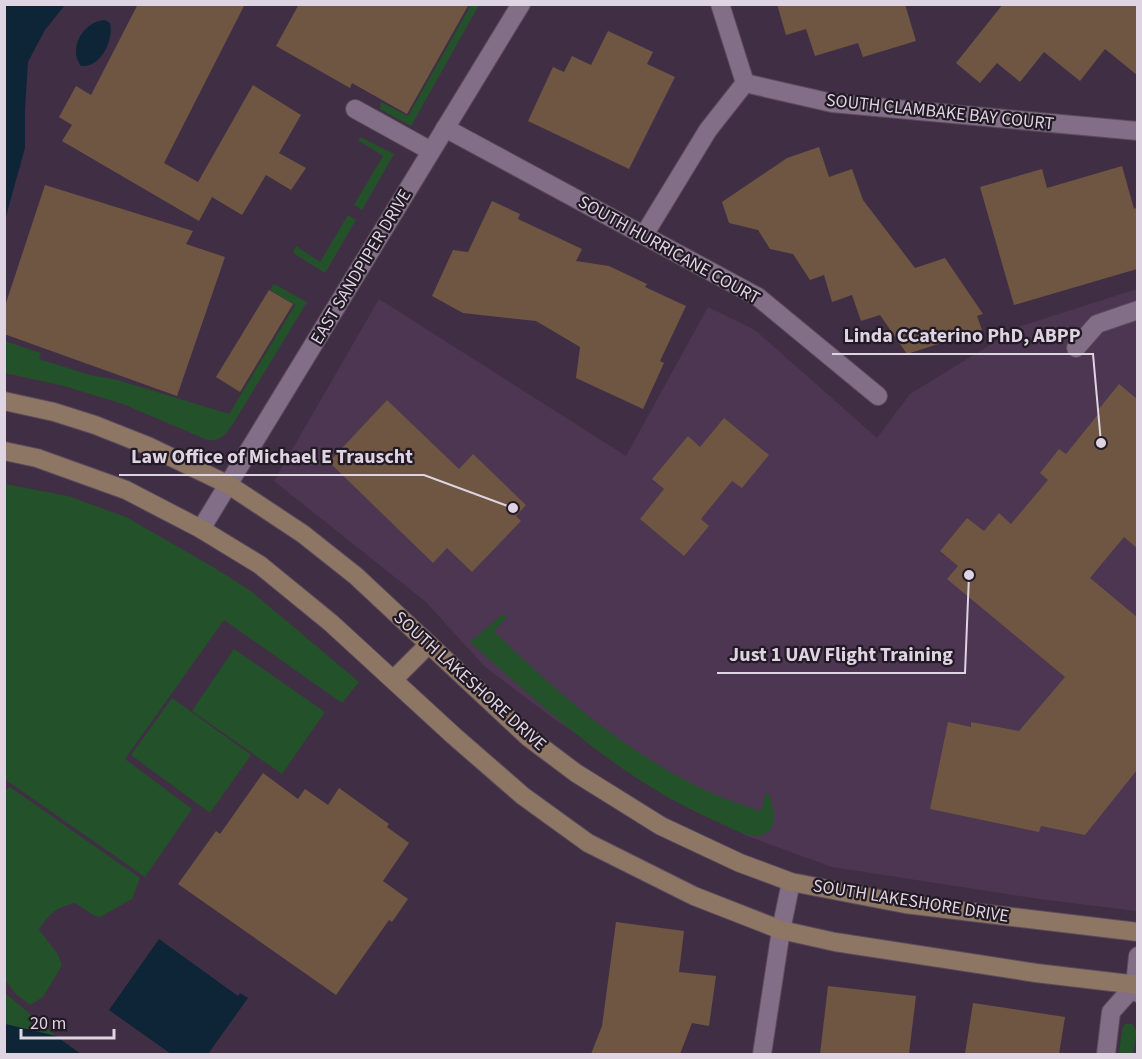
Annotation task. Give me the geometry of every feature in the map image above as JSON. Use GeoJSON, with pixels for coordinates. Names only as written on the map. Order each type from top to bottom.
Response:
{"type":"FeatureCollection","features":[{"type":"Feature","properties":{"kind":"street","name":"EAST SANDPIPER DRIVE"},"geometry":{"type":"LineString","coordinates":[[201,529],[521,4]]}},
{"type":"Feature","properties":{"kind":"street"},"geometry":{"type":"LineString","coordinates":[[644,235],[708,130],[745,83],[720,4]]}},
{"type":"Feature","properties":{"kind":"street","name":"SOUTH CLAMBAKE BAY COURT"},"geometry":{"type":"LineString","coordinates":[[745,83],[832,103],[1137,131]]}},
{"type":"Feature","properties":{"kind":"street"},"geometry":{"type":"LineString","coordinates":[[355,109],[431,151]]}},
{"type":"Feature","properties":{"kind":"street","name":"SOUTH HURRICANE COURT"},"geometry":{"type":"LineString","coordinates":[[445,128],[758,297],[878,396]]}},
{"type":"Feature","properties":{"kind":"street"},"geometry":{"type":"LineString","coordinates":[[1076,348],[1097,324],[1137,310]]}},
{"type":"Feature","properties":{"kind":"street","name":"SOUTH LAKESHORE DRIVE"},"geometry":{"type":"LineString","coordinates":[[4,401],[54,412],[95,425],[148,446],[229,485],[303,534],[356,576],[528,737],[576,773],[661,826],[741,863],[791,882],[905,904],[1137,932]]}},
{"type":"Feature","properties":{"kind":"street"},"geometry":{"type":"LineString","coordinates":[[4,451],[37,458],[126,490],[201,529],[260,565],[394,679],[454,736],[523,795],[588,843],[694,896],[781,930],[835,942],[1137,988]]}},
{"type":"Feature","properties":{"kind":"street"},"geometry":{"type":"LineString","coordinates":[[394,679],[429,644]]}},
{"type":"Feature","properties":{"kind":"street"},"geometry":{"type":"LineString","coordinates":[[762,1054],[781,930],[791,882]]}},
{"type":"Feature","properties":{"kind":"street"},"geometry":{"type":"LineString","coordinates":[[1106,1054],[1111,1012],[1137,988],[1137,956]]}},
{"type":"Feature","properties":{"kind":"shaded area"},"geometry":{"type":"Polygon","coordinates":[[[1137,289],[1137,911],[1039,899],[832,867],[747,836],[622,764],[554,719],[484,666],[426,602],[274,481],[379,299],[626,456],[708,307],[755,330],[877,438],[910,394],[1021,326],[1137,289]]]}},
{"type":"Feature","properties":{"kind":"green space"},"geometry":{"type":"Polygon","coordinates":[[[471,5],[479,5],[411,126],[380,109],[381,102],[408,116],[471,5]]]}},
{"type":"Feature","properties":{"kind":"green space"},"geometry":{"type":"Polygon","coordinates":[[[360,137],[394,154],[362,210],[354,205],[383,156],[358,140],[360,137]]]}},
{"type":"Feature","properties":{"kind":"green space"},"geometry":{"type":"Polygon","coordinates":[[[348,215],[356,220],[325,273],[293,253],[296,246],[320,262],[348,215]]]}},
{"type":"Feature","properties":{"kind":"green space"},"geometry":{"type":"Polygon","coordinates":[[[274,284],[307,302],[233,424],[218,439],[205,439],[123,404],[64,386],[5,373],[5,341],[41,353],[39,359],[229,414],[295,305],[270,290],[274,284]]]}},
{"type":"Feature","properties":{"kind":"green space"},"geometry":{"type":"Polygon","coordinates":[[[5,484],[68,496],[126,517],[252,592],[359,682],[342,703],[224,620],[125,759],[192,809],[145,877],[5,781],[5,484]]]}},
{"type":"Feature","properties":{"kind":"green space"},"geometry":{"type":"Polygon","coordinates":[[[503,614],[507,617],[494,631],[584,712],[651,761],[723,798],[761,811],[767,791],[774,816],[770,830],[758,836],[752,836],[684,806],[618,765],[557,719],[470,642],[503,614]]]}},
{"type":"Feature","properties":{"kind":"green space"},"geometry":{"type":"Polygon","coordinates":[[[234,649],[325,712],[282,774],[192,711],[234,649]]]}},
{"type":"Feature","properties":{"kind":"green space"},"geometry":{"type":"Polygon","coordinates":[[[172,698],[251,755],[210,813],[131,755],[172,698]]]}},
{"type":"Feature","properties":{"kind":"green space"},"geometry":{"type":"Polygon","coordinates":[[[10,787],[140,878],[132,899],[100,917],[75,903],[58,909],[46,920],[39,930],[57,953],[62,965],[43,997],[30,1005],[15,993],[5,980],[4,791],[10,787]]]}},
{"type":"Feature","properties":{"kind":"green space"},"geometry":{"type":"Polygon","coordinates":[[[5,993],[56,1036],[5,1024],[5,993]]]}},
{"type":"Feature","properties":{"kind":"green space"},"geometry":{"type":"Polygon","coordinates":[[[1125,1024],[1132,1024],[1137,1031],[1133,1054],[1119,1054],[1122,1029],[1125,1024]]]}},
{"type":"Feature","properties":{"kind":"water"},"geometry":{"type":"Polygon","coordinates":[[[5,4],[65,5],[45,30],[28,62],[25,148],[5,220],[5,4]]]}},
{"type":"Feature","properties":{"kind":"water"},"geometry":{"type":"Polygon","coordinates":[[[105,20],[110,23],[111,30],[108,45],[95,63],[81,66],[76,51],[80,37],[90,25],[105,20]]]}},
{"type":"Feature","properties":{"kind":"water"},"geometry":{"type":"Polygon","coordinates":[[[159,939],[238,996],[240,993],[248,998],[208,1054],[171,1054],[109,1010],[159,939]]]}},
{"type":"Feature","properties":{"kind":"water"},"geometry":{"type":"Polygon","coordinates":[[[5,1024],[56,1036],[81,1054],[5,1054],[5,1024]]]}},
{"type":"Feature","properties":{"kind":"building"},"geometry":{"type":"Polygon","coordinates":[[[138,4],[245,4],[164,163],[198,182],[253,85],[301,115],[279,153],[306,168],[291,190],[266,175],[242,215],[212,197],[199,221],[62,141],[72,125],[59,117],[76,86],[91,95],[138,4]]]}},
{"type":"Feature","properties":{"kind":"building"},"geometry":{"type":"Polygon","coordinates":[[[299,4],[469,4],[407,114],[352,83],[350,88],[276,46],[299,4]]]}},
{"type":"Feature","properties":{"kind":"building"},"geometry":{"type":"Polygon","coordinates":[[[777,4],[905,4],[916,41],[863,57],[858,43],[815,56],[806,29],[786,35],[777,4]]]}},
{"type":"Feature","properties":{"kind":"building"},"geometry":{"type":"Polygon","coordinates":[[[1003,4],[1137,4],[1137,75],[1105,49],[1080,81],[1044,52],[1020,82],[997,63],[980,83],[956,63],[1003,4]]]}},
{"type":"Feature","properties":{"kind":"building"},"geometry":{"type":"Polygon","coordinates":[[[608,31],[653,52],[647,64],[675,77],[629,169],[528,121],[553,67],[564,72],[572,56],[591,65],[608,31]]]}},
{"type":"Feature","properties":{"kind":"building"},"geometry":{"type":"Polygon","coordinates":[[[819,147],[829,177],[852,169],[863,200],[915,268],[945,258],[983,314],[977,316],[982,330],[907,354],[880,315],[861,321],[852,295],[832,302],[824,275],[810,280],[793,254],[770,249],[758,230],[729,223],[722,202],[787,158],[819,147]]]}},
{"type":"Feature","properties":{"kind":"building"},"geometry":{"type":"Polygon","coordinates":[[[1122,166],[1134,209],[1137,207],[1137,269],[1014,305],[980,187],[1042,169],[1047,188],[1122,166]]]}},
{"type":"Feature","properties":{"kind":"building"},"geometry":{"type":"Polygon","coordinates":[[[45,185],[193,231],[186,244],[225,257],[177,396],[4,334],[4,309],[45,185]]]}},
{"type":"Feature","properties":{"kind":"building"},"geometry":{"type":"Polygon","coordinates":[[[492,201],[520,214],[518,219],[582,249],[576,261],[609,266],[647,284],[645,287],[686,306],[660,361],[664,363],[643,409],[576,378],[580,347],[536,321],[463,313],[432,296],[453,250],[468,252],[492,201]]]}},
{"type":"Feature","properties":{"kind":"building"},"geometry":{"type":"Polygon","coordinates":[[[269,290],[293,304],[240,392],[216,377],[269,290]]]}},
{"type":"Feature","properties":{"kind":"building"},"geometry":{"type":"Polygon","coordinates":[[[1119,384],[1137,399],[1137,548],[1124,537],[1090,578],[1137,617],[1137,770],[1085,835],[1041,826],[1039,832],[930,809],[948,722],[971,727],[971,722],[1019,731],[1065,677],[947,579],[958,566],[940,551],[967,518],[984,531],[999,513],[1011,524],[1048,480],[1040,473],[1059,449],[1066,454],[1119,384]]]}},
{"type":"Feature","properties":{"kind":"building"},"geometry":{"type":"Polygon","coordinates":[[[387,400],[459,469],[473,454],[526,505],[516,516],[521,521],[472,572],[447,548],[433,563],[329,462],[387,400]]]}},
{"type":"Feature","properties":{"kind":"building"},"geometry":{"type":"Polygon","coordinates":[[[724,418],[769,455],[742,488],[732,481],[701,519],[709,526],[684,556],[640,519],[664,489],[652,479],[688,436],[700,447],[724,418]]]}},
{"type":"Feature","properties":{"kind":"building"},"geometry":{"type":"Polygon","coordinates":[[[263,773],[298,799],[305,789],[328,805],[339,788],[389,824],[387,827],[409,843],[383,881],[408,899],[392,922],[389,920],[336,995],[178,884],[216,831],[220,834],[263,773]]]}},
{"type":"Feature","properties":{"kind":"building"},"geometry":{"type":"Polygon","coordinates":[[[616,922],[684,931],[679,972],[716,976],[709,1026],[692,1023],[680,1054],[591,1054],[602,1026],[616,922]]]}},
{"type":"Feature","properties":{"kind":"building"},"geometry":{"type":"Polygon","coordinates":[[[828,986],[916,996],[909,1054],[820,1054],[828,986]]]}},
{"type":"Feature","properties":{"kind":"building"},"geometry":{"type":"Polygon","coordinates":[[[973,1003],[1065,1017],[1059,1054],[965,1054],[973,1003]]]}},
{"type":"Feature","properties":{"kind":"place","name":"Linda CCaterino PhD, ABPP"},"geometry":{"type":"Point","coordinates":[1101,443]}},
{"type":"Feature","properties":{"kind":"place","name":"Law Office of Michael E Trauscht"},"geometry":{"type":"Point","coordinates":[513,508]}},
{"type":"Feature","properties":{"kind":"place","name":"Just 1 UAV Flight Training"},"geometry":{"type":"Point","coordinates":[969,575]}}]}
